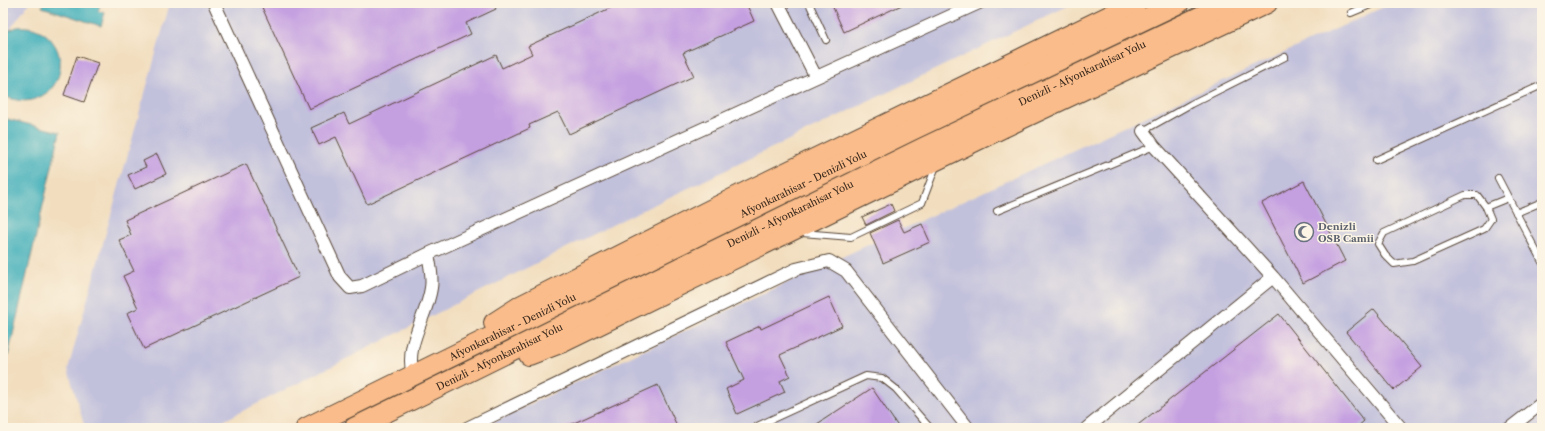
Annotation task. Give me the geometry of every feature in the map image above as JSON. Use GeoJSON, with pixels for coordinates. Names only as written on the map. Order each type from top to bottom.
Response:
{"type":"FeatureCollection","features":[{"type":"Feature","properties":{"kind":"highway"},"geometry":{"type":"LineString","coordinates":[[306,428],[421,371],[522,305],[744,193],[1136,3]]}},
{"type":"Feature","properties":{"kind":"highway","name":"Afyonkarahisar - Denizli Yolu"},"geometry":{"type":"LineString","coordinates":[[421,371],[912,130],[1178,3]]}},
{"type":"Feature","properties":{"kind":"highway","name":"Denizli - Afyonkarahisar Yolu"},"geometry":{"type":"LineString","coordinates":[[354,428],[923,148],[1229,3]]}},
{"type":"Feature","properties":{"kind":"highway"},"geometry":{"type":"LineString","coordinates":[[437,388],[564,342],[938,160],[1267,3]]}},
{"type":"Feature","properties":{"kind":"street"},"geometry":{"type":"LineString","coordinates":[[214,3],[340,277],[350,288],[362,286],[428,254],[979,3]]}},
{"type":"Feature","properties":{"kind":"street"},"geometry":{"type":"LineString","coordinates":[[778,3],[816,77]]}},
{"type":"Feature","properties":{"kind":"street"},"geometry":{"type":"LineString","coordinates":[[1143,131],[1154,146],[1273,277],[1401,428]]}},
{"type":"Feature","properties":{"kind":"street"},"geometry":{"type":"LineString","coordinates":[[421,371],[410,363],[411,352],[431,290],[432,278],[428,254]]}},
{"type":"Feature","properties":{"kind":"street"},"geometry":{"type":"LineString","coordinates":[[467,428],[796,269],[829,261],[846,271],[968,428]]}},
{"type":"Feature","properties":{"kind":"street"},"geometry":{"type":"LineString","coordinates":[[1087,428],[1273,277]]}},
{"type":"Feature","properties":{"kind":"street"},"geometry":{"type":"LineString","coordinates":[[1510,428],[1542,403]]}},
{"type":"Feature","properties":{"kind":"lane"},"geometry":{"type":"LineString","coordinates":[[809,3],[826,40]]}},
{"type":"Feature","properties":{"kind":"lane"},"geometry":{"type":"LineString","coordinates":[[1352,14],[1375,3]]}},
{"type":"Feature","properties":{"kind":"lane"},"geometry":{"type":"LineString","coordinates":[[1143,131],[1191,104],[1286,57]]}},
{"type":"Feature","properties":{"kind":"lane"},"geometry":{"type":"LineString","coordinates":[[1376,160],[1542,85]]}},
{"type":"Feature","properties":{"kind":"lane"},"geometry":{"type":"LineString","coordinates":[[997,211],[1154,146]]}},
{"type":"Feature","properties":{"kind":"lane"},"geometry":{"type":"LineString","coordinates":[[791,232],[851,237],[908,210],[922,203],[938,160]]}},
{"type":"Feature","properties":{"kind":"lane"},"geometry":{"type":"LineString","coordinates":[[1498,178],[1542,262]]}},
{"type":"Feature","properties":{"kind":"lane"},"geometry":{"type":"LineString","coordinates":[[1466,195],[1477,195],[1486,207],[1491,219],[1484,229],[1413,261],[1394,264],[1385,255],[1378,244],[1384,232],[1466,195]]}},
{"type":"Feature","properties":{"kind":"lane"},"geometry":{"type":"LineString","coordinates":[[1486,207],[1508,198]]}},
{"type":"Feature","properties":{"kind":"lane"},"geometry":{"type":"LineString","coordinates":[[1516,213],[1542,202]]}},
{"type":"Feature","properties":{"kind":"lane"},"geometry":{"type":"LineString","coordinates":[[753,428],[866,376],[882,378],[896,389],[930,428]]}},
{"type":"Feature","properties":{"kind":"shaded area"},"geometry":{"type":"Polygon","coordinates":[[[3,3],[29,3],[3,39],[3,3]]]}},
{"type":"Feature","properties":{"kind":"shaded area"},"geometry":{"type":"Polygon","coordinates":[[[170,3],[1074,3],[628,217],[209,428],[85,428],[68,369],[170,3]]]}},
{"type":"Feature","properties":{"kind":"shaded area"},"geometry":{"type":"Polygon","coordinates":[[[1392,3],[1542,3],[1542,428],[480,428],[801,276],[1392,3]]]}},
{"type":"Feature","properties":{"kind":"water"},"geometry":{"type":"Polygon","coordinates":[[[44,3],[101,3],[98,11],[105,13],[101,26],[42,7],[44,3]]]}},
{"type":"Feature","properties":{"kind":"water"},"geometry":{"type":"Polygon","coordinates":[[[17,27],[33,28],[46,34],[55,44],[59,57],[60,70],[56,82],[46,93],[32,100],[17,100],[3,95],[3,33],[17,27]]]}},
{"type":"Feature","properties":{"kind":"water"},"geometry":{"type":"Polygon","coordinates":[[[3,118],[60,132],[8,356],[3,355],[3,118]]]}},
{"type":"Feature","properties":{"kind":"building"},"geometry":{"type":"Polygon","coordinates":[[[260,3],[493,3],[496,9],[466,23],[471,34],[309,109],[260,3]]]}},
{"type":"Feature","properties":{"kind":"building"},"geometry":{"type":"Polygon","coordinates":[[[621,3],[746,3],[754,21],[683,53],[694,76],[569,134],[558,112],[529,125],[530,128],[367,204],[336,137],[319,145],[311,128],[344,113],[349,124],[496,55],[502,68],[532,54],[528,46],[621,3]]]}},
{"type":"Feature","properties":{"kind":"building"},"geometry":{"type":"Polygon","coordinates":[[[831,3],[906,3],[844,32],[831,3]]]}},
{"type":"Feature","properties":{"kind":"building"},"geometry":{"type":"Polygon","coordinates":[[[77,56],[98,63],[84,102],[64,95],[77,56]]]}},
{"type":"Feature","properties":{"kind":"building"},"geometry":{"type":"Polygon","coordinates":[[[157,154],[166,174],[135,189],[128,175],[146,167],[143,161],[157,154]]]}},
{"type":"Feature","properties":{"kind":"building"},"geometry":{"type":"Polygon","coordinates":[[[246,164],[299,277],[144,349],[127,313],[138,308],[123,276],[134,271],[119,240],[131,235],[125,220],[246,164]]]}},
{"type":"Feature","properties":{"kind":"building","name":"Denizli OSB Camii"},"geometry":{"type":"Polygon","coordinates":[[[1304,181],[1345,261],[1303,283],[1262,203],[1304,181]]]}},
{"type":"Feature","properties":{"kind":"building"},"geometry":{"type":"Polygon","coordinates":[[[891,204],[894,211],[866,225],[862,217],[891,204]]]}},
{"type":"Feature","properties":{"kind":"building"},"geometry":{"type":"Polygon","coordinates":[[[898,220],[904,232],[922,224],[930,242],[883,263],[870,233],[898,220]]]}},
{"type":"Feature","properties":{"kind":"building"},"geometry":{"type":"Polygon","coordinates":[[[829,297],[842,326],[780,355],[790,376],[780,381],[785,392],[737,414],[726,389],[744,380],[726,342],[760,326],[761,329],[829,297]]]}},
{"type":"Feature","properties":{"kind":"building"},"geometry":{"type":"Polygon","coordinates":[[[1374,309],[1422,367],[1394,390],[1346,332],[1374,309]]]}},
{"type":"Feature","properties":{"kind":"building"},"geometry":{"type":"Polygon","coordinates":[[[1279,314],[1364,421],[1356,428],[1134,428],[1279,314]]]}},
{"type":"Feature","properties":{"kind":"building"},"geometry":{"type":"Polygon","coordinates":[[[658,385],[678,428],[563,428],[658,385]]]}},
{"type":"Feature","properties":{"kind":"building"},"geometry":{"type":"Polygon","coordinates":[[[872,388],[899,428],[811,428],[872,388]]]}},
{"type":"Feature","properties":{"kind":"place","name":"Denizli OSB Camii"},"geometry":{"type":"Point","coordinates":[1304,232]}}]}
